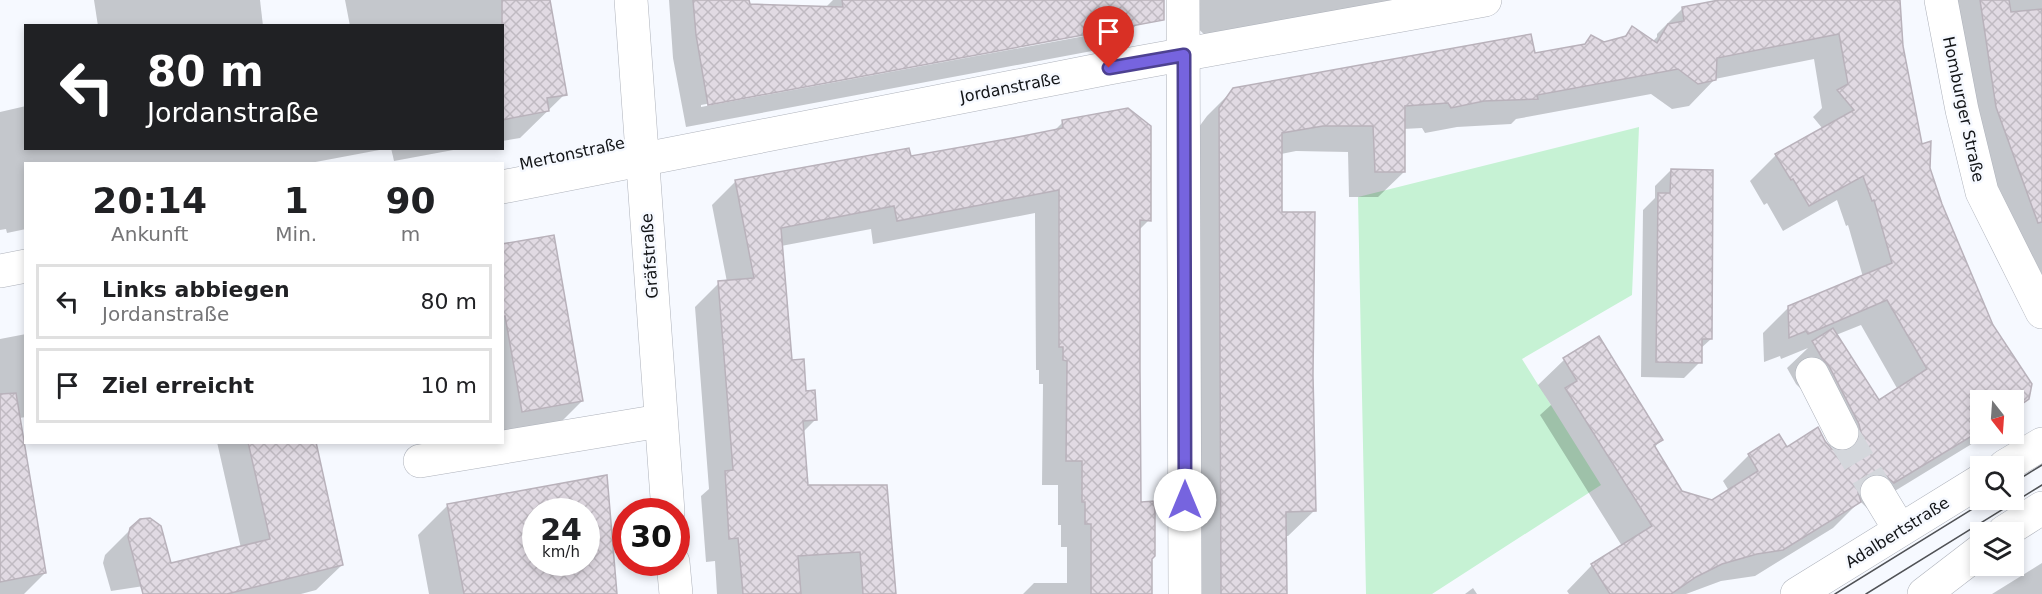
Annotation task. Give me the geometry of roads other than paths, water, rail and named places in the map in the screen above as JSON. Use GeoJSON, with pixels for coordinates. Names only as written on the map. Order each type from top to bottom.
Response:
{"type":"FeatureCollection","features":[{"type":"Feature","properties":{"kind":"street","name":"Gräfstraße"},"geometry":{"type":"LineString","coordinates":[[631,0],[667,498]]}},
{"type":"Feature","properties":{"kind":"street"},"geometry":{"type":"LineString","coordinates":[[1183,0],[1185,594]]}},
{"type":"Feature","properties":{"kind":"street","name":"Jordanstraße"},"geometry":{"type":"LineString","coordinates":[[641,148],[1184,55],[1485,0]]}},
{"type":"Feature","properties":{"kind":"street","name":"Homburger Straße"},"geometry":{"type":"LineString","coordinates":[[1941,0],[1962,110],[1982,192],[2042,312]]}},
{"type":"Feature","properties":{"kind":"street","name":"Mertonstraße"},"geometry":{"type":"LineString","coordinates":[[504,167],[641,148]]}},
{"type":"Feature","properties":{"kind":"street"},"geometry":{"type":"LineString","coordinates":[[504,186],[641,148]]}},
{"type":"Feature","properties":{"kind":"street"},"geometry":{"type":"LineString","coordinates":[[0,271],[24,266]]}},
{"type":"Feature","properties":{"kind":"street"},"geometry":{"type":"LineString","coordinates":[[1812,374],[1842,433]]}},
{"type":"Feature","properties":{"kind":"street"},"geometry":{"type":"LineString","coordinates":[[420,461],[660,421]]}},
{"type":"Feature","properties":{"kind":"street"},"geometry":{"type":"LineString","coordinates":[[2022,456],[2042,444]]}},
{"type":"Feature","properties":{"kind":"street","name":"Adalbertstraße"},"geometry":{"type":"LineString","coordinates":[[1805,589],[1970,487]]}},
{"type":"Feature","properties":{"kind":"street"},"geometry":{"type":"LineString","coordinates":[[1878,492],[1900,530]]}},
{"type":"Feature","properties":{"kind":"street"},"geometry":{"type":"LineString","coordinates":[[2020,522],[2042,508]]}},
{"type":"Feature","properties":{"kind":"street"},"geometry":{"type":"LineString","coordinates":[[1924,594],[1970,559]]}},
{"type":"Feature","properties":{"kind":"street"},"geometry":{"type":"LineString","coordinates":[[674,576],[676,594]]}},
{"type":"Feature","properties":{"kind":"street","name":"Adalbertstraße"},"geometry":{"type":"LineString","coordinates":[[1805,589],[1845,588],[1848,594]]}},
{"type":"Feature","properties":{"kind":"tunnel"},"geometry":{"type":"LineString","coordinates":[[1842,433],[1877,492]]}},
{"type":"Feature","properties":{"kind":"tram line"},"geometry":{"type":"LineString","coordinates":[[2024,476],[2042,465]]}},
{"type":"Feature","properties":{"kind":"tram line"},"geometry":{"type":"LineString","coordinates":[[1866,594],[2042,485]]}},
{"type":"Feature","properties":{"kind":"tram line"},"geometry":{"type":"LineString","coordinates":[[1835,594],[1971,510]]}}]}
